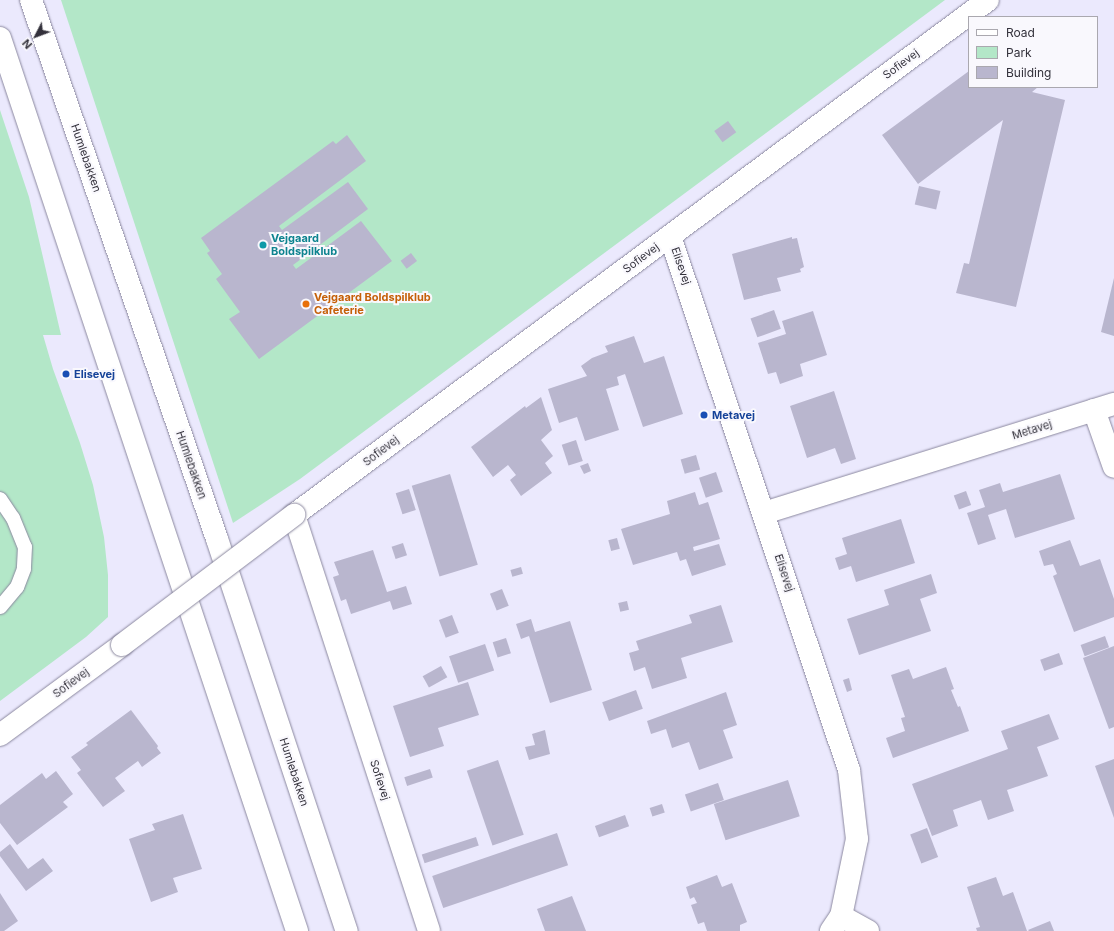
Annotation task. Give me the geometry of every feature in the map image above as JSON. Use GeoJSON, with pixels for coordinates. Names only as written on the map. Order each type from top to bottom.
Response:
{"type":"FeatureCollection","features":[{"type":"Feature","properties":{"kind":"street","name":"Humlebakken"},"geometry":{"type":"LineString","coordinates":[[31,0],[217,539],[347,931]]}},
{"type":"Feature","properties":{"kind":"street","name":"Sofievej"},"geometry":{"type":"LineString","coordinates":[[0,735],[988,0]]}},
{"type":"Feature","properties":{"kind":"street"},"geometry":{"type":"LineString","coordinates":[[0,38],[298,931]]}},
{"type":"Feature","properties":{"kind":"street","name":"Elisevej"},"geometry":{"type":"LineString","coordinates":[[670,236],[849,770],[857,839],[836,923],[868,931]]}},
{"type":"Feature","properties":{"kind":"street","name":"Metavej"},"geometry":{"type":"LineString","coordinates":[[764,513],[1104,407],[1114,467]]}},
{"type":"Feature","properties":{"kind":"street","name":"Sofievej"},"geometry":{"type":"LineString","coordinates":[[294,515],[429,931]]}},
{"type":"Feature","properties":{"kind":"lane"},"geometry":{"type":"LineString","coordinates":[[0,499],[13,518],[26,547],[24,569],[17,586],[0,607]]}},
{"type":"Feature","properties":{"kind":"green space"},"geometry":{"type":"Polygon","coordinates":[[[61,0],[945,0],[300,479],[233,523],[61,0]]]}},
{"type":"Feature","properties":{"kind":"green space"},"geometry":{"type":"Polygon","coordinates":[[[0,110],[29,197],[61,335],[43,335],[53,369],[80,443],[93,485],[104,537],[108,575],[108,617],[86,637],[0,701],[0,110]]]}},
{"type":"Feature","properties":{"kind":"building"},"geometry":{"type":"Polygon","coordinates":[[[968,72],[968,88],[1037,88],[1032,92],[1065,100],[1016,307],[956,293],[964,263],[969,264],[1003,120],[918,184],[882,135],[968,72]]]}},
{"type":"Feature","properties":{"kind":"building"},"geometry":{"type":"Polygon","coordinates":[[[728,121],[736,132],[722,142],[714,131],[728,121]]]}},
{"type":"Feature","properties":{"kind":"building","name":"Vejgaard Boldspilklub"},"geometry":{"type":"Polygon","coordinates":[[[347,135],[366,161],[279,226],[282,230],[348,182],[368,209],[293,265],[296,269],[361,221],[392,261],[259,359],[229,319],[240,312],[216,279],[222,274],[207,253],[210,251],[201,238],[333,141],[336,144],[347,135]]]}},
{"type":"Feature","properties":{"kind":"building"},"geometry":{"type":"Polygon","coordinates":[[[919,186],[940,191],[936,209],[915,205],[919,186]]]}},
{"type":"Feature","properties":{"kind":"building"},"geometry":{"type":"Polygon","coordinates":[[[792,237],[792,239],[797,238],[804,267],[800,269],[801,272],[777,278],[781,291],[744,300],[732,254],[792,237]]]}},
{"type":"Feature","properties":{"kind":"building"},"geometry":{"type":"Polygon","coordinates":[[[411,253],[417,261],[407,269],[401,261],[411,253]]]}},
{"type":"Feature","properties":{"kind":"building"},"geometry":{"type":"Polygon","coordinates":[[[1114,278],[1114,336],[1101,332],[1114,278]]]}},
{"type":"Feature","properties":{"kind":"building"},"geometry":{"type":"Polygon","coordinates":[[[774,310],[781,329],[757,337],[751,319],[774,310]]]}},
{"type":"Feature","properties":{"kind":"building"},"geometry":{"type":"Polygon","coordinates":[[[813,311],[827,355],[800,364],[803,376],[780,384],[776,372],[768,374],[758,343],[786,334],[782,321],[813,311]]]}},
{"type":"Feature","properties":{"kind":"building"},"geometry":{"type":"Polygon","coordinates":[[[634,336],[644,363],[664,356],[683,414],[643,427],[625,374],[617,377],[619,385],[606,389],[619,430],[585,441],[577,417],[559,423],[548,389],[587,376],[581,366],[592,358],[608,352],[605,346],[634,336]]]}},
{"type":"Feature","properties":{"kind":"building"},"geometry":{"type":"Polygon","coordinates":[[[834,391],[856,459],[841,464],[835,448],[807,458],[790,406],[834,391]]]}},
{"type":"Feature","properties":{"kind":"building"},"geometry":{"type":"Polygon","coordinates":[[[541,397],[552,430],[541,440],[553,456],[545,463],[552,473],[521,496],[510,480],[516,475],[508,465],[493,477],[471,447],[525,406],[526,408],[541,397]]]}},
{"type":"Feature","properties":{"kind":"building"},"geometry":{"type":"Polygon","coordinates":[[[576,440],[583,461],[569,466],[562,445],[576,440]]]}},
{"type":"Feature","properties":{"kind":"building"},"geometry":{"type":"Polygon","coordinates":[[[696,455],[700,469],[685,474],[681,459],[696,455]]]}},
{"type":"Feature","properties":{"kind":"building"},"geometry":{"type":"Polygon","coordinates":[[[588,463],[591,471],[584,474],[580,466],[588,463]]]}},
{"type":"Feature","properties":{"kind":"building"},"geometry":{"type":"Polygon","coordinates":[[[716,472],[723,492],[706,498],[699,478],[716,472]]]}},
{"type":"Feature","properties":{"kind":"building"},"geometry":{"type":"Polygon","coordinates":[[[450,474],[478,565],[440,577],[412,486],[450,474]]]}},
{"type":"Feature","properties":{"kind":"building"},"geometry":{"type":"Polygon","coordinates":[[[1060,474],[1075,519],[1015,538],[1006,509],[988,515],[996,539],[978,545],[967,513],[985,507],[979,490],[1000,483],[1003,492],[1060,474]]]}},
{"type":"Feature","properties":{"kind":"building"},"geometry":{"type":"Polygon","coordinates":[[[409,489],[416,510],[402,514],[396,493],[409,489]]]}},
{"type":"Feature","properties":{"kind":"building"},"geometry":{"type":"Polygon","coordinates":[[[966,491],[971,505],[959,510],[954,495],[966,491]]]}},
{"type":"Feature","properties":{"kind":"building"},"geometry":{"type":"Polygon","coordinates":[[[695,492],[699,505],[708,502],[720,539],[693,547],[694,551],[719,544],[726,565],[692,576],[686,559],[680,561],[677,552],[633,565],[621,529],[670,514],[667,501],[695,492]]]}},
{"type":"Feature","properties":{"kind":"building"},"geometry":{"type":"Polygon","coordinates":[[[901,519],[915,563],[856,582],[851,566],[839,570],[835,558],[847,554],[842,538],[901,519]]]}},
{"type":"Feature","properties":{"kind":"building"},"geometry":{"type":"Polygon","coordinates":[[[617,538],[620,549],[611,551],[608,540],[617,538]]]}},
{"type":"Feature","properties":{"kind":"building"},"geometry":{"type":"Polygon","coordinates":[[[1070,540],[1080,566],[1100,559],[1114,599],[1114,617],[1074,632],[1053,576],[1057,574],[1053,564],[1044,566],[1039,551],[1070,540]]]}},
{"type":"Feature","properties":{"kind":"building"},"geometry":{"type":"Polygon","coordinates":[[[403,543],[407,555],[396,559],[392,547],[403,543]]]}},
{"type":"Feature","properties":{"kind":"building"},"geometry":{"type":"Polygon","coordinates":[[[373,550],[387,592],[406,586],[412,604],[393,610],[390,601],[351,614],[346,599],[341,601],[333,577],[339,575],[334,562],[373,550]]]}},
{"type":"Feature","properties":{"kind":"building"},"geometry":{"type":"Polygon","coordinates":[[[521,567],[523,574],[512,577],[510,570],[521,567]]]}},
{"type":"Feature","properties":{"kind":"building"},"geometry":{"type":"Polygon","coordinates":[[[931,574],[937,593],[920,599],[931,631],[859,655],[847,619],[889,605],[884,590],[931,574]]]}},
{"type":"Feature","properties":{"kind":"building"},"geometry":{"type":"Polygon","coordinates":[[[502,589],[509,606],[497,611],[490,594],[502,589]]]}},
{"type":"Feature","properties":{"kind":"building"},"geometry":{"type":"Polygon","coordinates":[[[627,601],[629,610],[620,612],[618,603],[627,601]]]}},
{"type":"Feature","properties":{"kind":"building"},"geometry":{"type":"Polygon","coordinates":[[[721,605],[733,642],[681,658],[687,678],[652,689],[645,667],[634,671],[629,653],[639,650],[636,641],[692,623],[689,615],[721,605]]]}},
{"type":"Feature","properties":{"kind":"building"},"geometry":{"type":"Polygon","coordinates":[[[452,615],[459,633],[446,638],[439,620],[452,615]]]}},
{"type":"Feature","properties":{"kind":"building"},"geometry":{"type":"Polygon","coordinates":[[[531,619],[535,632],[570,621],[592,690],[550,703],[529,636],[521,639],[516,624],[531,619]]]}},
{"type":"Feature","properties":{"kind":"building"},"geometry":{"type":"Polygon","coordinates":[[[1105,636],[1109,647],[1085,656],[1081,645],[1105,636]]]}},
{"type":"Feature","properties":{"kind":"building"},"geometry":{"type":"Polygon","coordinates":[[[506,638],[511,653],[498,658],[493,642],[506,638]]]}},
{"type":"Feature","properties":{"kind":"building"},"geometry":{"type":"Polygon","coordinates":[[[485,644],[494,670],[458,683],[449,656],[485,644]]]}},
{"type":"Feature","properties":{"kind":"building"},"geometry":{"type":"Polygon","coordinates":[[[1114,646],[1114,727],[1109,729],[1083,658],[1114,646]]]}},
{"type":"Feature","properties":{"kind":"building"},"geometry":{"type":"Polygon","coordinates":[[[1059,653],[1063,664],[1044,671],[1040,660],[1059,653]]]}},
{"type":"Feature","properties":{"kind":"building"},"geometry":{"type":"Polygon","coordinates":[[[441,666],[447,677],[429,688],[423,676],[441,666]]]}},
{"type":"Feature","properties":{"kind":"building"},"geometry":{"type":"Polygon","coordinates":[[[946,667],[954,689],[951,690],[958,707],[960,706],[969,731],[893,758],[886,738],[905,731],[901,718],[905,717],[891,675],[909,669],[913,679],[946,667]]]}},
{"type":"Feature","properties":{"kind":"building"},"geometry":{"type":"Polygon","coordinates":[[[849,678],[852,690],[847,692],[843,680],[849,678]]]}},
{"type":"Feature","properties":{"kind":"building"},"geometry":{"type":"Polygon","coordinates":[[[468,682],[479,715],[438,728],[444,746],[410,757],[393,706],[468,682]]]}},
{"type":"Feature","properties":{"kind":"building"},"geometry":{"type":"Polygon","coordinates":[[[636,690],[643,709],[609,721],[602,702],[636,690]]]}},
{"type":"Feature","properties":{"kind":"building"},"geometry":{"type":"Polygon","coordinates":[[[726,692],[737,725],[723,730],[733,758],[699,770],[689,742],[672,748],[666,729],[651,734],[647,721],[726,692]]]}},
{"type":"Feature","properties":{"kind":"building"},"geometry":{"type":"Polygon","coordinates":[[[131,710],[158,746],[157,748],[161,753],[142,767],[138,761],[115,778],[125,791],[103,807],[77,773],[81,770],[71,757],[88,745],[86,743],[131,710]]]}},
{"type":"Feature","properties":{"kind":"building"},"geometry":{"type":"Polygon","coordinates":[[[1049,714],[1059,739],[1037,747],[1048,776],[1007,790],[1014,811],[988,820],[981,800],[953,810],[958,826],[932,836],[912,784],[1008,749],[1001,731],[1049,714]]]}},
{"type":"Feature","properties":{"kind":"building"},"geometry":{"type":"Polygon","coordinates":[[[545,730],[550,754],[529,760],[525,747],[535,745],[532,734],[545,730]]]}},
{"type":"Feature","properties":{"kind":"building"},"geometry":{"type":"Polygon","coordinates":[[[1114,759],[1114,818],[1095,766],[1114,759]]]}},
{"type":"Feature","properties":{"kind":"building"},"geometry":{"type":"Polygon","coordinates":[[[498,760],[524,835],[493,845],[467,771],[498,760]]]}},
{"type":"Feature","properties":{"kind":"building"},"geometry":{"type":"Polygon","coordinates":[[[430,769],[433,778],[407,786],[404,777],[430,769]]]}},
{"type":"Feature","properties":{"kind":"building"},"geometry":{"type":"Polygon","coordinates":[[[56,771],[73,794],[63,802],[68,807],[17,845],[0,823],[0,805],[42,773],[46,779],[56,771]]]}},
{"type":"Feature","properties":{"kind":"building"},"geometry":{"type":"Polygon","coordinates":[[[788,780],[800,816],[726,840],[714,804],[788,780]]]}},
{"type":"Feature","properties":{"kind":"building"},"geometry":{"type":"Polygon","coordinates":[[[718,783],[724,800],[691,811],[685,794],[718,783]]]}},
{"type":"Feature","properties":{"kind":"building"},"geometry":{"type":"Polygon","coordinates":[[[662,804],[665,813],[652,817],[650,808],[662,804]]]}},
{"type":"Feature","properties":{"kind":"building"},"geometry":{"type":"Polygon","coordinates":[[[183,814],[202,869],[173,878],[178,892],[151,902],[129,839],[155,830],[152,824],[183,814]]]}},
{"type":"Feature","properties":{"kind":"building"},"geometry":{"type":"Polygon","coordinates":[[[625,815],[629,826],[599,837],[595,826],[625,815]]]}},
{"type":"Feature","properties":{"kind":"building"},"geometry":{"type":"Polygon","coordinates":[[[927,828],[938,857],[921,863],[910,834],[927,828]]]}},
{"type":"Feature","properties":{"kind":"building"},"geometry":{"type":"Polygon","coordinates":[[[557,833],[568,865],[443,908],[432,876],[557,833]]]}},
{"type":"Feature","properties":{"kind":"building"},"geometry":{"type":"Polygon","coordinates":[[[476,837],[479,846],[425,863],[422,855],[476,837]]]}},
{"type":"Feature","properties":{"kind":"building"},"geometry":{"type":"Polygon","coordinates":[[[10,844],[28,869],[43,858],[53,871],[26,891],[0,856],[0,852],[10,844]]]}},
{"type":"Feature","properties":{"kind":"building"},"geometry":{"type":"Polygon","coordinates":[[[717,875],[722,887],[732,883],[747,922],[740,925],[740,931],[707,931],[704,922],[698,924],[691,905],[697,903],[694,897],[690,899],[686,887],[717,875]]]}},
{"type":"Feature","properties":{"kind":"building"},"geometry":{"type":"Polygon","coordinates":[[[996,877],[1003,896],[1013,892],[1027,931],[977,931],[976,928],[980,927],[967,887],[996,877]]]}},
{"type":"Feature","properties":{"kind":"building"},"geometry":{"type":"Polygon","coordinates":[[[0,893],[18,921],[4,931],[0,931],[0,893]]]}},
{"type":"Feature","properties":{"kind":"building"},"geometry":{"type":"Polygon","coordinates":[[[572,896],[586,931],[545,931],[537,909],[572,896]]]}},
{"type":"Feature","properties":{"kind":"building"},"geometry":{"type":"Polygon","coordinates":[[[1050,921],[1054,931],[1028,930],[1050,921]]]}},
{"type":"Feature","properties":{"kind":"place","name":"Vejgaard Boldspilklub"},"geometry":{"type":"Point","coordinates":[263,245]}},
{"type":"Feature","properties":{"kind":"place","name":"Vejgaard Boldspilklub Cafeterie"},"geometry":{"type":"Point","coordinates":[306,304]}},
{"type":"Feature","properties":{"kind":"place","name":"Elisevej"},"geometry":{"type":"Point","coordinates":[66,374]}},
{"type":"Feature","properties":{"kind":"place","name":"Metavej"},"geometry":{"type":"Point","coordinates":[704,415]}}]}
